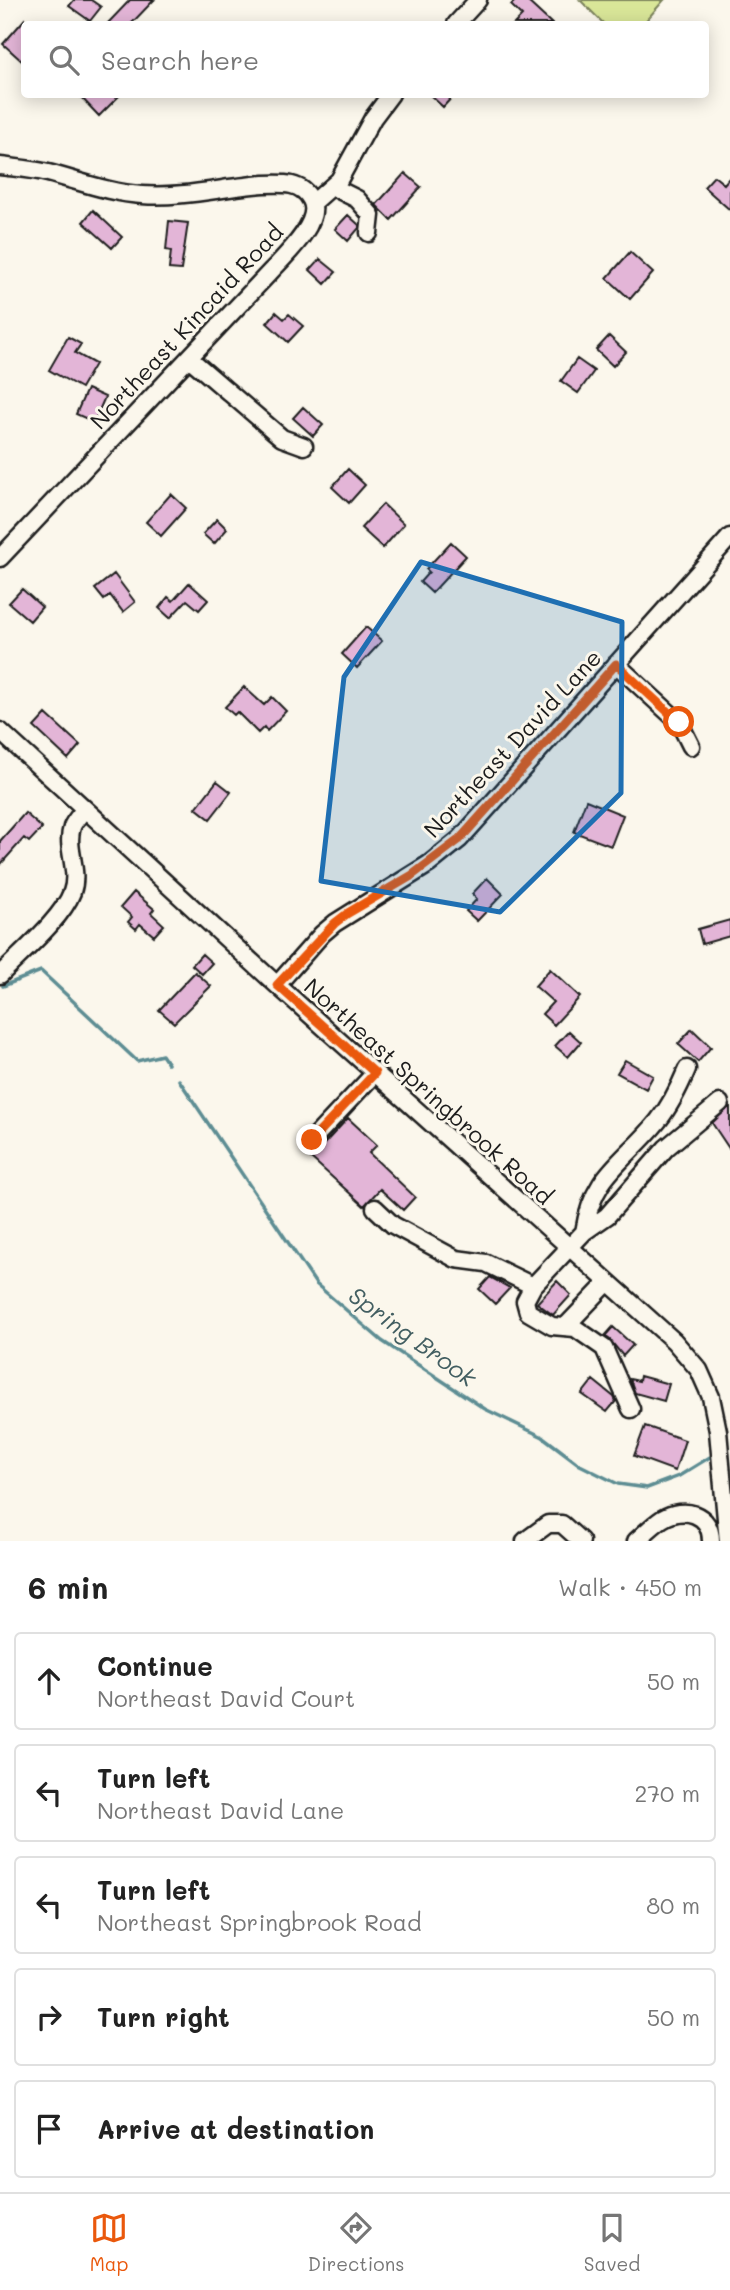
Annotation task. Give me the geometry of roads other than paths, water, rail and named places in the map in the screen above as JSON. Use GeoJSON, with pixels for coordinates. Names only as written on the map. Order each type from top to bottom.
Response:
{"type":"FeatureCollection","features":[{"type":"Feature","properties":{"kind":"street"},"geometry":{"type":"LineString","coordinates":[[459,21],[478,0]]}},
{"type":"Feature","properties":{"kind":"street"},"geometry":{"type":"LineString","coordinates":[[313,203],[333,187],[349,166],[373,118],[388,98]]}},
{"type":"Feature","properties":{"kind":"street","name":"Northeast Kincaid Road"},"geometry":{"type":"LineString","coordinates":[[0,166],[44,172],[139,195],[182,194],[280,183],[298,186],[306,192],[313,203],[314,214],[299,239],[0,558]]}},
{"type":"Feature","properties":{"kind":"street"},"geometry":{"type":"LineString","coordinates":[[333,187],[356,198],[371,215],[369,233]]}},
{"type":"Feature","properties":{"kind":"street"},"geometry":{"type":"LineString","coordinates":[[189,358],[282,438],[304,446]]}},
{"type":"Feature","properties":{"kind":"street","name":"Northeast David Lane"},"geometry":{"type":"LineString","coordinates":[[277,985],[335,923],[420,870],[460,839],[730,537]]}},
{"type":"Feature","properties":{"kind":"street"},"geometry":{"type":"LineString","coordinates":[[616,664],[679,722],[691,746]]}},
{"type":"Feature","properties":{"kind":"street","name":"Northeast Springbrook Road"},"geometry":{"type":"LineString","coordinates":[[0,731],[690,1357],[722,1410],[728,1541]]}},
{"type":"Feature","properties":{"kind":"street"},"geometry":{"type":"LineString","coordinates":[[0,975],[55,919],[71,894],[76,874],[71,848],[72,826],[85,809]]}},
{"type":"Feature","properties":{"kind":"street"},"geometry":{"type":"LineString","coordinates":[[584,1232],[587,1210],[597,1187],[657,1122],[673,1100],[687,1069]]}},
{"type":"Feature","properties":{"kind":"street"},"geometry":{"type":"LineString","coordinates":[[312,1140],[375,1073]]}},
{"type":"Feature","properties":{"kind":"street"},"geometry":{"type":"LineString","coordinates":[[631,1409],[604,1348],[575,1328],[552,1326],[528,1312],[525,1301],[533,1286],[584,1232],[607,1216],[666,1148],[720,1103]]}},
{"type":"Feature","properties":{"kind":"street"},"geometry":{"type":"LineString","coordinates":[[375,1208],[393,1226],[456,1259],[486,1263],[533,1286]]}},
{"type":"Feature","properties":{"kind":"street"},"geometry":{"type":"LineString","coordinates":[[565,1327],[608,1282]]}},
{"type":"Feature","properties":{"kind":"street"},"geometry":{"type":"LineString","coordinates":[[636,1541],[662,1519],[680,1512],[704,1519],[711,1532],[711,1541]]}},
{"type":"Feature","properties":{"kind":"street"},"geometry":{"type":"LineString","coordinates":[[526,1541],[548,1524],[562,1524],[581,1541]]}},
{"type":"Feature","properties":{"kind":"waterway","name":"Spring Brook"},"geometry":{"type":"LineString","coordinates":[[3,986],[41,971],[137,1061],[162,1055],[168,1064]]}},
{"type":"Feature","properties":{"kind":"waterway","name":"Spring Brook"},"geometry":{"type":"LineString","coordinates":[[179,1080],[316,1284],[382,1341],[485,1409],[543,1437],[580,1465],[618,1484],[647,1488],[679,1476],[710,1457]]}}]}
